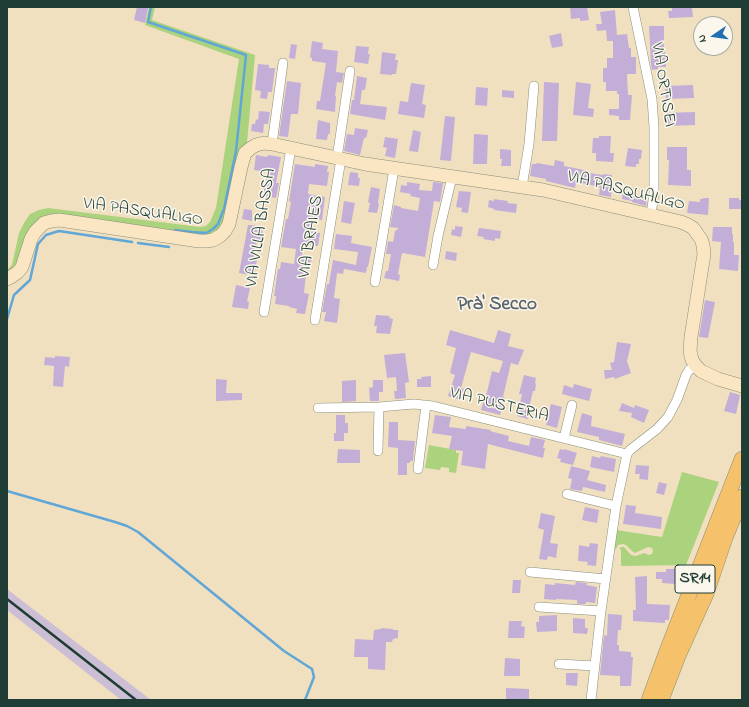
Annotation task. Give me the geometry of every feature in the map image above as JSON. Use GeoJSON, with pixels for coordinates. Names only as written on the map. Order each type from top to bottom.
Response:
{"type":"FeatureCollection","features":[{"type":"Feature","properties":{"kind":"main road","name":"SR14"},"geometry":{"type":"LineString","coordinates":[[649,700],[672,637],[742,459]]}},
{"type":"Feature","properties":{"kind":"main road","name":"SR14"},"geometry":{"type":"LineString","coordinates":[[661,700],[678,656],[706,594],[725,538],[742,497]]}},
{"type":"Feature","properties":{"kind":"street","name":"VIA ORTISEI"},"geometry":{"type":"LineString","coordinates":[[633,7],[652,99],[654,127],[654,193],[651,216]]}},
{"type":"Feature","properties":{"kind":"street"},"geometry":{"type":"LineString","coordinates":[[272,144],[283,63]]}},
{"type":"Feature","properties":{"kind":"street","name":"VIA BRAIES"},"geometry":{"type":"LineString","coordinates":[[315,320],[339,159],[350,71]]}},
{"type":"Feature","properties":{"kind":"street"},"geometry":{"type":"LineString","coordinates":[[522,187],[529,144],[534,86]]}},
{"type":"Feature","properties":{"kind":"street","name":"VIA PASQUALIGO"},"geometry":{"type":"LineString","coordinates":[[7,279],[18,272],[22,267],[31,239],[35,232],[44,223],[51,221],[66,220],[199,241],[213,240],[225,231],[229,224],[245,153],[256,145],[272,144],[339,159],[394,169],[543,190],[681,222],[688,225],[698,234],[703,245],[704,254],[690,351],[692,360],[696,366]]}},
{"type":"Feature","properties":{"kind":"street","name":"VIA VILLA BASSA"},"geometry":{"type":"LineString","coordinates":[[264,312],[291,148]]}},
{"type":"Feature","properties":{"kind":"street"},"geometry":{"type":"LineString","coordinates":[[375,282],[394,169]]}},
{"type":"Feature","properties":{"kind":"street"},"geometry":{"type":"LineString","coordinates":[[433,265],[438,236],[452,177]]}},
{"type":"Feature","properties":{"kind":"street"},"geometry":{"type":"LineString","coordinates":[[590,700],[616,506],[627,454],[657,429],[668,417],[677,400],[689,370],[696,366],[701,371],[718,379],[742,386]]}},
{"type":"Feature","properties":{"kind":"street","name":"VIA PUSTERIA"},"geometry":{"type":"LineString","coordinates":[[318,408],[379,407],[414,404],[440,407],[627,454]]}},
{"type":"Feature","properties":{"kind":"street","name":"VIA PUSTERIA"},"geometry":{"type":"LineString","coordinates":[[418,469],[426,405]]}},
{"type":"Feature","properties":{"kind":"street","name":"VIA PUSTERIA"},"geometry":{"type":"LineString","coordinates":[[564,438],[572,405]]}},
{"type":"Feature","properties":{"kind":"street"},"geometry":{"type":"LineString","coordinates":[[378,451],[379,407]]}},
{"type":"Feature","properties":{"kind":"street"},"geometry":{"type":"LineString","coordinates":[[567,494],[616,506]]}},
{"type":"Feature","properties":{"kind":"street"},"geometry":{"type":"LineString","coordinates":[[530,572],[606,578]]}},
{"type":"Feature","properties":{"kind":"street"},"geometry":{"type":"LineString","coordinates":[[539,607],[601,611]]}},
{"type":"Feature","properties":{"kind":"street"},"geometry":{"type":"LineString","coordinates":[[559,664],[595,666]]}},
{"type":"Feature","properties":{"kind":"shaded area"},"geometry":{"type":"Polygon","coordinates":[[[7,589],[151,700],[121,700],[7,610],[7,589]]]}},
{"type":"Feature","properties":{"kind":"green space"},"geometry":{"type":"Polygon","coordinates":[[[149,7],[155,7],[152,20],[255,55],[247,143],[225,222],[218,231],[206,237],[37,221],[30,230],[16,266],[7,273],[7,270],[12,265],[19,233],[24,223],[30,214],[39,210],[48,208],[200,227],[206,226],[210,222],[216,208],[239,59],[145,25],[149,7]]]}},
{"type":"Feature","properties":{"kind":"green space"},"geometry":{"type":"Polygon","coordinates":[[[429,445],[456,450],[456,453],[459,453],[456,473],[449,472],[449,468],[441,467],[440,470],[425,468],[429,445]]]}},
{"type":"Feature","properties":{"kind":"green space"},"geometry":{"type":"Polygon","coordinates":[[[682,472],[719,482],[686,565],[621,566],[621,550],[619,548],[624,547],[631,555],[636,556],[644,553],[649,555],[652,554],[653,551],[652,548],[648,547],[635,553],[623,544],[618,545],[616,549],[614,549],[616,530],[662,537],[682,472]]]}},
{"type":"Feature","properties":{"kind":"building"},"geometry":{"type":"Polygon","coordinates":[[[137,7],[148,8],[145,23],[134,20],[137,7]]]}},
{"type":"Feature","properties":{"kind":"building"},"geometry":{"type":"Polygon","coordinates":[[[570,7],[587,7],[589,20],[580,21],[580,18],[571,19],[570,7]]]}},
{"type":"Feature","properties":{"kind":"building"},"geometry":{"type":"Polygon","coordinates":[[[692,7],[693,17],[669,18],[668,11],[672,11],[672,8],[692,7]]]}},
{"type":"Feature","properties":{"kind":"building"},"geometry":{"type":"Polygon","coordinates":[[[615,10],[617,35],[627,34],[629,48],[631,48],[631,57],[636,57],[636,74],[627,74],[628,95],[632,95],[630,120],[619,120],[619,116],[609,115],[609,109],[619,109],[619,94],[617,94],[617,91],[606,91],[606,82],[603,82],[603,68],[607,68],[607,58],[613,58],[613,41],[607,41],[606,30],[597,31],[596,24],[602,24],[600,12],[615,10]]]}},
{"type":"Feature","properties":{"kind":"building"},"geometry":{"type":"Polygon","coordinates":[[[649,26],[664,26],[664,51],[666,67],[658,67],[658,69],[652,70],[649,26]]]}},
{"type":"Feature","properties":{"kind":"building"},"geometry":{"type":"Polygon","coordinates":[[[561,33],[563,46],[552,48],[549,36],[561,33]]]}},
{"type":"Feature","properties":{"kind":"building"},"geometry":{"type":"Polygon","coordinates":[[[312,41],[323,43],[322,49],[338,51],[336,72],[344,73],[342,83],[337,82],[335,112],[316,109],[317,101],[320,101],[326,63],[312,61],[312,58],[310,57],[312,41]]]}},
{"type":"Feature","properties":{"kind":"building"},"geometry":{"type":"Polygon","coordinates":[[[291,44],[297,45],[295,59],[289,58],[291,44]]]}},
{"type":"Feature","properties":{"kind":"building"},"geometry":{"type":"Polygon","coordinates":[[[356,46],[369,47],[368,54],[370,54],[368,64],[354,62],[356,46]]]}},
{"type":"Feature","properties":{"kind":"building"},"geometry":{"type":"Polygon","coordinates":[[[382,52],[396,54],[395,60],[398,60],[396,74],[380,74],[382,52]]]}},
{"type":"Feature","properties":{"kind":"building"},"geometry":{"type":"Polygon","coordinates":[[[258,64],[269,65],[269,68],[275,68],[272,92],[268,92],[267,99],[260,98],[261,91],[255,90],[258,64]]]}},
{"type":"Feature","properties":{"kind":"building"},"geometry":{"type":"Polygon","coordinates":[[[357,76],[367,78],[365,90],[362,90],[360,104],[387,107],[385,120],[350,114],[352,100],[354,100],[357,76]]]}},
{"type":"Feature","properties":{"kind":"building"},"geometry":{"type":"Polygon","coordinates":[[[287,81],[301,83],[298,114],[291,114],[288,137],[279,136],[287,81]]]}},
{"type":"Feature","properties":{"kind":"building"},"geometry":{"type":"Polygon","coordinates":[[[544,82],[559,83],[557,141],[542,141],[544,82]]]}},
{"type":"Feature","properties":{"kind":"building"},"geometry":{"type":"Polygon","coordinates":[[[576,82],[591,84],[588,108],[594,109],[593,117],[573,115],[576,82]]]}},
{"type":"Feature","properties":{"kind":"building"},"geometry":{"type":"Polygon","coordinates":[[[411,83],[425,85],[422,104],[426,105],[424,118],[398,114],[400,101],[408,102],[411,83]]]}},
{"type":"Feature","properties":{"kind":"building"},"geometry":{"type":"Polygon","coordinates":[[[693,85],[694,98],[666,99],[665,86],[693,85]]]}},
{"type":"Feature","properties":{"kind":"building"},"geometry":{"type":"Polygon","coordinates":[[[476,87],[488,88],[487,106],[475,105],[476,87]]]}},
{"type":"Feature","properties":{"kind":"building"},"geometry":{"type":"Polygon","coordinates":[[[502,90],[514,91],[514,98],[502,97],[502,90]]]}},
{"type":"Feature","properties":{"kind":"building"},"geometry":{"type":"Polygon","coordinates":[[[259,111],[270,112],[268,124],[264,124],[263,133],[251,131],[252,124],[255,124],[256,119],[258,120],[259,111]]]}},
{"type":"Feature","properties":{"kind":"building"},"geometry":{"type":"Polygon","coordinates":[[[695,112],[695,125],[667,126],[666,113],[695,112]]]}},
{"type":"Feature","properties":{"kind":"building"},"geometry":{"type":"Polygon","coordinates":[[[445,116],[455,117],[451,161],[440,160],[445,116]]]}},
{"type":"Feature","properties":{"kind":"building"},"geometry":{"type":"Polygon","coordinates":[[[318,120],[330,123],[330,134],[328,134],[327,140],[316,139],[318,120]]]}},
{"type":"Feature","properties":{"kind":"building"},"geometry":{"type":"Polygon","coordinates":[[[355,128],[368,130],[366,138],[364,138],[360,155],[344,151],[347,134],[354,135],[355,128]]]}},
{"type":"Feature","properties":{"kind":"building"},"geometry":{"type":"Polygon","coordinates":[[[413,130],[421,132],[418,152],[409,151],[413,130]]]}},
{"type":"Feature","properties":{"kind":"building"},"geometry":{"type":"Polygon","coordinates":[[[474,134],[488,135],[487,164],[473,164],[474,134]]]}},
{"type":"Feature","properties":{"kind":"building"},"geometry":{"type":"Polygon","coordinates":[[[599,136],[611,136],[610,153],[614,153],[613,162],[596,161],[596,153],[592,153],[593,138],[599,138],[599,136]]]}},
{"type":"Feature","properties":{"kind":"building"},"geometry":{"type":"Polygon","coordinates":[[[385,137],[398,139],[395,158],[385,156],[387,148],[383,147],[385,137]]]}},
{"type":"Feature","properties":{"kind":"building"},"geometry":{"type":"Polygon","coordinates":[[[667,147],[687,147],[687,170],[691,170],[691,186],[668,185],[669,160],[667,160],[667,147]]]}},
{"type":"Feature","properties":{"kind":"building"},"geometry":{"type":"Polygon","coordinates":[[[628,148],[642,150],[641,159],[639,159],[639,164],[636,164],[636,167],[625,166],[628,148]]]}},
{"type":"Feature","properties":{"kind":"building"},"geometry":{"type":"Polygon","coordinates":[[[500,149],[511,150],[511,166],[501,166],[502,159],[500,159],[500,149]]]}},
{"type":"Feature","properties":{"kind":"building"},"geometry":{"type":"Polygon","coordinates":[[[256,155],[281,157],[276,183],[279,183],[276,198],[263,196],[267,172],[254,170],[256,155]]]}},
{"type":"Feature","properties":{"kind":"building"},"geometry":{"type":"Polygon","coordinates":[[[555,160],[564,162],[564,166],[589,171],[589,173],[612,175],[611,197],[599,195],[600,187],[576,182],[575,188],[546,181],[546,179],[530,176],[532,164],[537,163],[554,166],[555,160]]]}},
{"type":"Feature","properties":{"kind":"building"},"geometry":{"type":"Polygon","coordinates":[[[295,164],[315,167],[315,164],[328,166],[327,172],[329,172],[327,186],[309,184],[308,194],[325,197],[322,220],[312,219],[310,231],[320,233],[318,246],[304,244],[302,255],[312,256],[310,267],[308,267],[306,274],[304,293],[309,294],[305,314],[296,313],[297,309],[289,306],[275,304],[276,296],[274,296],[278,269],[280,269],[281,262],[294,264],[296,249],[281,247],[291,202],[289,201],[295,164]]]}},
{"type":"Feature","properties":{"kind":"building"},"geometry":{"type":"Polygon","coordinates":[[[350,172],[358,173],[358,178],[360,178],[359,186],[348,185],[350,172]]]}},
{"type":"Feature","properties":{"kind":"building"},"geometry":{"type":"Polygon","coordinates":[[[407,182],[420,184],[419,190],[432,191],[433,182],[443,183],[440,202],[434,201],[425,257],[402,253],[398,274],[400,275],[399,281],[384,278],[386,271],[388,271],[391,254],[386,254],[388,241],[393,242],[395,231],[399,228],[390,227],[394,205],[401,208],[418,211],[420,198],[410,196],[411,194],[400,192],[401,185],[407,186],[407,182]]]}},
{"type":"Feature","properties":{"kind":"building"},"geometry":{"type":"Polygon","coordinates":[[[371,187],[380,189],[377,213],[368,212],[371,187]]]}},
{"type":"Feature","properties":{"kind":"building"},"geometry":{"type":"Polygon","coordinates":[[[459,191],[471,192],[468,213],[461,212],[462,208],[456,207],[459,191]]]}},
{"type":"Feature","properties":{"kind":"building"},"geometry":{"type":"Polygon","coordinates":[[[623,191],[647,197],[646,206],[622,199],[623,191]]]}},
{"type":"Feature","properties":{"kind":"building"},"geometry":{"type":"Polygon","coordinates":[[[709,198],[708,215],[687,213],[689,201],[700,202],[700,199],[709,198]]]}},
{"type":"Feature","properties":{"kind":"building"},"geometry":{"type":"Polygon","coordinates":[[[729,198],[739,198],[739,200],[742,200],[742,209],[729,209],[729,198]]]}},
{"type":"Feature","properties":{"kind":"building"},"geometry":{"type":"Polygon","coordinates":[[[494,199],[517,204],[516,213],[494,210],[488,207],[489,200],[494,201],[494,199]]]}},
{"type":"Feature","properties":{"kind":"building"},"geometry":{"type":"Polygon","coordinates":[[[344,201],[355,203],[351,224],[341,222],[344,201]]]}},
{"type":"Feature","properties":{"kind":"building"},"geometry":{"type":"Polygon","coordinates":[[[244,209],[252,210],[252,221],[242,219],[244,209]]]}},
{"type":"Feature","properties":{"kind":"building"},"geometry":{"type":"Polygon","coordinates":[[[248,225],[263,226],[261,242],[257,241],[254,258],[257,259],[255,273],[251,272],[250,275],[239,273],[248,225]]]}},
{"type":"Feature","properties":{"kind":"building"},"geometry":{"type":"Polygon","coordinates":[[[455,226],[463,227],[461,237],[451,235],[452,229],[455,230],[455,226]]]}},
{"type":"Feature","properties":{"kind":"building"},"geometry":{"type":"Polygon","coordinates":[[[713,227],[732,227],[734,255],[739,255],[738,271],[719,269],[721,242],[712,241],[713,227]]]}},
{"type":"Feature","properties":{"kind":"building"},"geometry":{"type":"Polygon","coordinates":[[[479,228],[501,231],[500,239],[495,238],[495,241],[483,239],[484,237],[477,236],[479,228]]]}},
{"type":"Feature","properties":{"kind":"building"},"geometry":{"type":"Polygon","coordinates":[[[336,234],[352,236],[351,243],[372,247],[366,273],[344,269],[343,274],[337,273],[334,298],[340,299],[337,323],[324,321],[326,312],[322,312],[333,260],[356,265],[358,252],[334,249],[336,234]]]}},
{"type":"Feature","properties":{"kind":"building"},"geometry":{"type":"Polygon","coordinates":[[[446,251],[457,253],[456,261],[445,259],[446,251]]]}},
{"type":"Feature","properties":{"kind":"building"},"geometry":{"type":"Polygon","coordinates":[[[236,285],[250,288],[247,301],[249,302],[248,309],[232,307],[236,285]]]}},
{"type":"Feature","properties":{"kind":"building"},"geometry":{"type":"Polygon","coordinates":[[[705,300],[715,302],[708,338],[699,337],[705,300]]]}},
{"type":"Feature","properties":{"kind":"building"},"geometry":{"type":"Polygon","coordinates":[[[376,315],[390,316],[389,318],[393,319],[390,334],[376,333],[377,326],[374,326],[376,315]]]}},
{"type":"Feature","properties":{"kind":"building"},"geometry":{"type":"Polygon","coordinates":[[[450,330],[494,343],[498,330],[511,334],[508,346],[524,350],[518,365],[511,363],[503,397],[505,398],[500,415],[481,410],[492,371],[499,373],[503,361],[471,352],[461,388],[464,389],[461,400],[448,396],[455,375],[450,373],[456,348],[446,345],[450,330]]]}},
{"type":"Feature","properties":{"kind":"building"},"geometry":{"type":"Polygon","coordinates":[[[617,342],[631,344],[627,361],[631,373],[615,379],[614,377],[605,379],[604,370],[612,370],[610,363],[614,362],[617,342]]]}},
{"type":"Feature","properties":{"kind":"building"},"geometry":{"type":"Polygon","coordinates":[[[405,353],[409,382],[405,383],[406,398],[395,399],[394,391],[397,391],[396,377],[387,378],[384,355],[405,353]]]}},
{"type":"Feature","properties":{"kind":"building"},"geometry":{"type":"Polygon","coordinates":[[[55,356],[70,357],[69,367],[65,366],[63,387],[53,386],[54,366],[44,365],[45,357],[55,358],[55,356]]]}},
{"type":"Feature","properties":{"kind":"building"},"geometry":{"type":"Polygon","coordinates":[[[524,375],[536,378],[535,391],[533,391],[528,419],[517,416],[522,394],[519,394],[524,375]]]}},
{"type":"Feature","properties":{"kind":"building"},"geometry":{"type":"Polygon","coordinates":[[[431,376],[431,387],[417,387],[417,379],[431,376]]]}},
{"type":"Feature","properties":{"kind":"building"},"geometry":{"type":"Polygon","coordinates":[[[216,379],[227,380],[226,393],[242,393],[242,400],[216,401],[216,379]]]}},
{"type":"Feature","properties":{"kind":"building"},"geometry":{"type":"Polygon","coordinates":[[[356,380],[356,401],[342,402],[342,381],[356,380]]]}},
{"type":"Feature","properties":{"kind":"building"},"geometry":{"type":"Polygon","coordinates":[[[373,380],[383,380],[383,392],[379,392],[379,401],[370,401],[369,388],[373,387],[373,380]]]}},
{"type":"Feature","properties":{"kind":"building"},"geometry":{"type":"Polygon","coordinates":[[[574,384],[592,389],[589,401],[562,394],[564,385],[573,388],[574,384]]]}},
{"type":"Feature","properties":{"kind":"building"},"geometry":{"type":"Polygon","coordinates":[[[730,392],[740,395],[736,414],[724,411],[730,392]]]}},
{"type":"Feature","properties":{"kind":"building"},"geometry":{"type":"Polygon","coordinates":[[[622,403],[634,408],[635,405],[649,410],[644,423],[631,417],[632,413],[619,411],[622,403]]]}},
{"type":"Feature","properties":{"kind":"building"},"geometry":{"type":"Polygon","coordinates":[[[551,404],[562,407],[557,428],[546,425],[551,404]]]}},
{"type":"Feature","properties":{"kind":"building"},"geometry":{"type":"Polygon","coordinates":[[[582,413],[592,416],[591,426],[625,434],[622,446],[599,440],[599,437],[577,432],[582,413]]]}},
{"type":"Feature","properties":{"kind":"building"},"geometry":{"type":"Polygon","coordinates":[[[336,415],[345,415],[345,423],[348,423],[348,433],[344,433],[344,441],[334,441],[334,433],[336,433],[336,415]]]}},
{"type":"Feature","properties":{"kind":"building"},"geometry":{"type":"Polygon","coordinates":[[[435,415],[451,417],[449,427],[466,429],[466,426],[491,430],[490,431],[509,436],[508,441],[529,446],[531,437],[545,440],[543,458],[488,444],[485,469],[461,465],[463,451],[449,449],[452,436],[432,433],[435,415]]]}},
{"type":"Feature","properties":{"kind":"building"},"geometry":{"type":"Polygon","coordinates":[[[389,422],[398,422],[398,440],[415,441],[413,461],[407,463],[407,475],[398,475],[398,448],[388,447],[389,422]]]}},
{"type":"Feature","properties":{"kind":"building"},"geometry":{"type":"Polygon","coordinates":[[[338,449],[360,450],[360,463],[337,463],[338,449]]]}},
{"type":"Feature","properties":{"kind":"building"},"geometry":{"type":"Polygon","coordinates":[[[560,449],[577,453],[573,465],[560,462],[561,459],[557,458],[560,449]]]}},
{"type":"Feature","properties":{"kind":"building"},"geometry":{"type":"Polygon","coordinates":[[[592,456],[616,459],[614,472],[590,467],[592,456]]]}},
{"type":"Feature","properties":{"kind":"building"},"geometry":{"type":"Polygon","coordinates":[[[636,465],[649,466],[648,480],[639,479],[640,474],[635,474],[636,465]]]}},
{"type":"Feature","properties":{"kind":"building"},"geometry":{"type":"Polygon","coordinates":[[[571,466],[590,471],[587,480],[606,485],[605,492],[583,487],[582,491],[570,489],[572,479],[568,478],[571,466]]]}},
{"type":"Feature","properties":{"kind":"building"},"geometry":{"type":"Polygon","coordinates":[[[659,482],[667,484],[664,495],[656,493],[659,482]]]}},
{"type":"Feature","properties":{"kind":"building"},"geometry":{"type":"Polygon","coordinates":[[[626,505],[636,506],[635,513],[662,517],[661,529],[623,524],[626,505]]]}},
{"type":"Feature","properties":{"kind":"building"},"geometry":{"type":"Polygon","coordinates":[[[585,507],[599,510],[597,523],[582,520],[585,507]]]}},
{"type":"Feature","properties":{"kind":"building"},"geometry":{"type":"Polygon","coordinates":[[[541,513],[555,516],[550,543],[558,544],[556,558],[548,556],[547,560],[539,559],[544,530],[538,528],[541,513]]]}},
{"type":"Feature","properties":{"kind":"building"},"geometry":{"type":"Polygon","coordinates":[[[590,543],[598,544],[596,566],[587,565],[588,562],[578,561],[579,545],[589,547],[590,543]]]}},
{"type":"Feature","properties":{"kind":"building"},"geometry":{"type":"Polygon","coordinates":[[[666,569],[675,569],[675,584],[662,583],[662,579],[656,579],[656,572],[666,572],[666,569]]]}},
{"type":"Feature","properties":{"kind":"building"},"geometry":{"type":"Polygon","coordinates":[[[647,576],[647,604],[670,605],[669,620],[665,620],[665,623],[633,621],[633,610],[636,610],[635,577],[647,576]]]}},
{"type":"Feature","properties":{"kind":"building"},"geometry":{"type":"Polygon","coordinates":[[[513,580],[521,580],[520,593],[512,593],[513,580]]]}},
{"type":"Feature","properties":{"kind":"building"},"geometry":{"type":"Polygon","coordinates":[[[576,582],[587,583],[586,585],[597,587],[595,603],[586,602],[586,604],[578,604],[577,600],[544,599],[545,584],[555,585],[555,583],[575,585],[576,582]]]}},
{"type":"Feature","properties":{"kind":"building"},"geometry":{"type":"Polygon","coordinates":[[[608,614],[622,615],[621,630],[618,630],[617,645],[619,645],[619,651],[631,652],[631,657],[633,657],[631,686],[620,686],[620,676],[600,675],[604,635],[607,636],[608,614]]]}},
{"type":"Feature","properties":{"kind":"building"},"geometry":{"type":"Polygon","coordinates":[[[557,615],[557,631],[537,632],[536,622],[539,622],[539,616],[557,615]]]}},
{"type":"Feature","properties":{"kind":"building"},"geometry":{"type":"Polygon","coordinates":[[[573,618],[585,619],[585,628],[588,628],[587,634],[573,633],[573,618]]]}},
{"type":"Feature","properties":{"kind":"building"},"geometry":{"type":"Polygon","coordinates":[[[509,621],[522,621],[521,626],[525,627],[524,638],[508,638],[509,621]]]}},
{"type":"Feature","properties":{"kind":"building"},"geometry":{"type":"Polygon","coordinates":[[[381,628],[398,630],[398,638],[393,639],[392,642],[386,642],[385,670],[368,669],[368,657],[354,657],[355,639],[373,640],[374,630],[381,628]]]}},
{"type":"Feature","properties":{"kind":"building"},"geometry":{"type":"Polygon","coordinates":[[[505,658],[520,659],[520,676],[504,676],[505,658]]]}},
{"type":"Feature","properties":{"kind":"building"},"geometry":{"type":"Polygon","coordinates":[[[566,673],[578,673],[577,686],[566,685],[566,673]]]}},
{"type":"Feature","properties":{"kind":"building"},"geometry":{"type":"Polygon","coordinates":[[[506,688],[529,689],[529,700],[506,700],[506,688]]]}},
{"type":"Feature","properties":{"kind":"waterway"},"geometry":{"type":"LineString","coordinates":[[151,7],[148,22],[246,55],[236,151],[224,209],[218,224],[206,233],[175,230]]}},
{"type":"Feature","properties":{"kind":"waterway"},"geometry":{"type":"LineString","coordinates":[[7,319],[14,295],[30,280],[38,244],[46,235],[59,231],[132,242]]}},
{"type":"Feature","properties":{"kind":"waterway"},"geometry":{"type":"LineString","coordinates":[[138,243],[169,247]]}},
{"type":"Feature","properties":{"kind":"waterway"},"geometry":{"type":"LineString","coordinates":[[7,491],[115,522],[138,532],[284,651],[312,669],[314,677],[305,700]]}},
{"type":"Feature","properties":{"kind":"railway"},"geometry":{"type":"LineString","coordinates":[[7,599],[136,700]]}},
{"type":"Feature","properties":{"kind":"district","name":"Prà' Secco"},"geometry":{"type":"Point","coordinates":[497,306]}}]}
